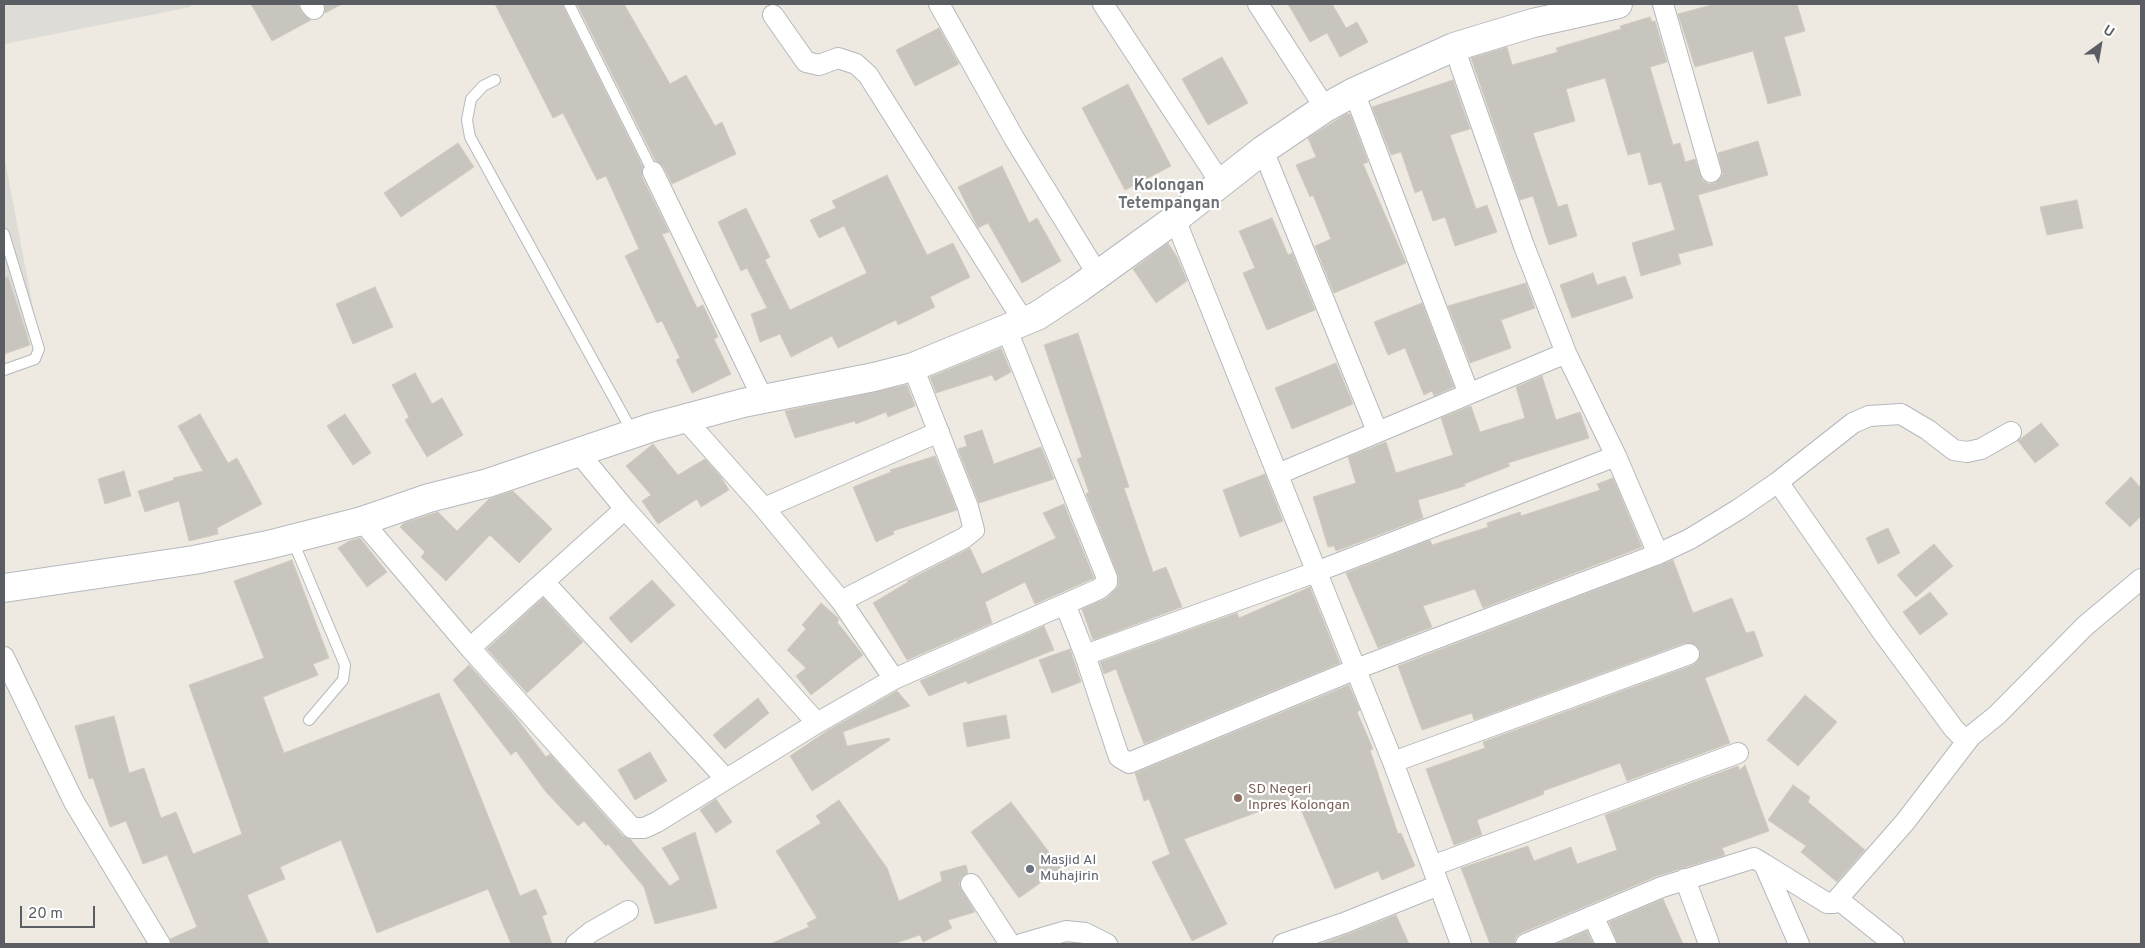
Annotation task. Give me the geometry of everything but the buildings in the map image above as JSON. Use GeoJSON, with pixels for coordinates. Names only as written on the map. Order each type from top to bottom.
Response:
{"type":"FeatureCollection","features":[{"type":"Feature","properties":{"kind":"street"},"geometry":{"type":"LineString","coordinates":[[939,4],[1014,138],[1098,275]]}},
{"type":"Feature","properties":{"kind":"street"},"geometry":{"type":"LineString","coordinates":[[1102,4],[1220,182]]}},
{"type":"Feature","properties":{"kind":"street"},"geometry":{"type":"LineString","coordinates":[[1258,4],[1325,108]]}},
{"type":"Feature","properties":{"kind":"street"},"geometry":{"type":"LineString","coordinates":[[4,588],[194,560],[292,539],[362,521],[429,498],[488,483],[578,452],[685,419],[763,399],[874,377],[913,367],[1037,316],[1098,275],[1175,219],[1220,182],[1264,150],[1325,108],[1354,92],[1454,47],[1533,24],[1618,4]]}},
{"type":"Feature","properties":{"kind":"street"},"geometry":{"type":"LineString","coordinates":[[1663,4],[1711,172]]}},
{"type":"Feature","properties":{"kind":"street"},"geometry":{"type":"LineString","coordinates":[[362,521],[470,648],[632,828],[644,828],[657,822],[817,723],[894,679],[1099,589],[1107,582],[1016,326],[868,75],[856,64],[838,58],[820,66],[806,62],[773,15]]}},
{"type":"Feature","properties":{"kind":"street"},"geometry":{"type":"LineString","coordinates":[[1454,47],[1524,246],[1566,352],[1616,456],[1658,554]]}},
{"type":"Feature","properties":{"kind":"street"},"geometry":{"type":"LineString","coordinates":[[1354,92],[1469,394]]}},
{"type":"Feature","properties":{"kind":"street"},"geometry":{"type":"LineString","coordinates":[[1264,150],[1377,431]]}},
{"type":"Feature","properties":{"kind":"street"},"geometry":{"type":"LineString","coordinates":[[653,172],[763,399]]}},
{"type":"Feature","properties":{"kind":"street"},"geometry":{"type":"LineString","coordinates":[[1175,219],[1394,762],[1461,944]]}},
{"type":"Feature","properties":{"kind":"street"},"geometry":{"type":"LineString","coordinates":[[1278,474],[1566,352]]}},
{"type":"Feature","properties":{"kind":"street"},"geometry":{"type":"LineString","coordinates":[[841,601],[964,538],[974,530],[974,523],[913,367]]}},
{"type":"Feature","properties":{"kind":"street"},"geometry":{"type":"LineString","coordinates":[[1065,604],[1085,655],[1119,757],[1129,763],[1356,669],[1658,554],[1690,539],[1778,482],[1853,423],[1869,416],[1901,414],[1928,430],[1954,450],[1967,452],[1981,449],[2011,432]]}},
{"type":"Feature","properties":{"kind":"street"},"geometry":{"type":"LineString","coordinates":[[685,419],[764,508],[841,601],[894,679]]}},
{"type":"Feature","properties":{"kind":"street"},"geometry":{"type":"LineString","coordinates":[[764,508],[939,432]]}},
{"type":"Feature","properties":{"kind":"street"},"geometry":{"type":"LineString","coordinates":[[578,452],[626,509],[817,723]]}},
{"type":"Feature","properties":{"kind":"street"},"geometry":{"type":"LineString","coordinates":[[1085,655],[1316,572],[1616,456]]}},
{"type":"Feature","properties":{"kind":"street"},"geometry":{"type":"LineString","coordinates":[[1778,482],[1883,633],[1954,729],[1962,737],[1971,736]]}},
{"type":"Feature","properties":{"kind":"street"},"geometry":{"type":"LineString","coordinates":[[470,648],[626,509]]}},
{"type":"Feature","properties":{"kind":"street"},"geometry":{"type":"LineString","coordinates":[[1526,944],[1685,879],[1750,858],[1764,864],[1827,903],[1834,903],[1839,900],[1905,822],[1971,736],[1997,715],[2085,626],[2141,579]]}},
{"type":"Feature","properties":{"kind":"street"},"geometry":{"type":"LineString","coordinates":[[544,582],[726,780]]}},
{"type":"Feature","properties":{"kind":"street"},"geometry":{"type":"LineString","coordinates":[[1394,762],[1688,654]]}},
{"type":"Feature","properties":{"kind":"street"},"geometry":{"type":"LineString","coordinates":[[4,657],[74,802],[160,944]]}},
{"type":"Feature","properties":{"kind":"street"},"geometry":{"type":"LineString","coordinates":[[1432,866],[1738,753]]}},
{"type":"Feature","properties":{"kind":"street"},"geometry":{"type":"LineString","coordinates":[[1764,864],[1799,944]]}},
{"type":"Feature","properties":{"kind":"street"},"geometry":{"type":"LineString","coordinates":[[1685,879],[1709,944]]}},
{"type":"Feature","properties":{"kind":"street"},"geometry":{"type":"LineString","coordinates":[[971,884],[1010,944]]}},
{"type":"Feature","properties":{"kind":"street"},"geometry":{"type":"LineString","coordinates":[[1283,944],[1439,885]]}},
{"type":"Feature","properties":{"kind":"street"},"geometry":{"type":"LineString","coordinates":[[1839,900],[1894,944]]}},
{"type":"Feature","properties":{"kind":"street"},"geometry":{"type":"LineString","coordinates":[[576,944],[591,932],[628,911]]}},
{"type":"Feature","properties":{"kind":"street"},"geometry":{"type":"LineString","coordinates":[[1593,916],[1606,944]]}},
{"type":"Feature","properties":{"kind":"street"},"geometry":{"type":"LineString","coordinates":[[1021,944],[1047,940],[1066,931],[1085,933],[1107,944]]}},
{"type":"Feature","properties":{"kind":"lane"},"geometry":{"type":"LineString","coordinates":[[569,4],[653,172]]}},
{"type":"Feature","properties":{"kind":"lane"},"geometry":{"type":"LineString","coordinates":[[495,80],[483,86],[471,99],[467,120],[470,137],[634,434]]}},
{"type":"Feature","properties":{"kind":"lane"},"geometry":{"type":"LineString","coordinates":[[4,234],[39,349],[35,359],[4,370]]}},
{"type":"Feature","properties":{"kind":"lane"},"geometry":{"type":"LineString","coordinates":[[292,539],[345,666],[343,680],[310,720]]}},
{"type":"Feature","properties":{"kind":"shaded area"},"geometry":{"type":"Polygon","coordinates":[[[4,4],[191,4],[191,7],[4,44],[4,4]]]}},
{"type":"Feature","properties":{"kind":"shaded area"},"geometry":{"type":"Polygon","coordinates":[[[4,155],[38,334],[4,345],[4,155]]]}},
{"type":"Feature","properties":{"kind":"place","name":"SD Negeri Inpres Kolongan"},"geometry":{"type":"Point","coordinates":[1238,798]}},
{"type":"Feature","properties":{"kind":"place","name":"Masjid Al Muhajirin"},"geometry":{"type":"Point","coordinates":[1030,869]}},
{"type":"Feature","properties":{"kind":"district","name":"Kolongan Tetempangan"},"geometry":{"type":"Point","coordinates":[1169,196]}}]}
